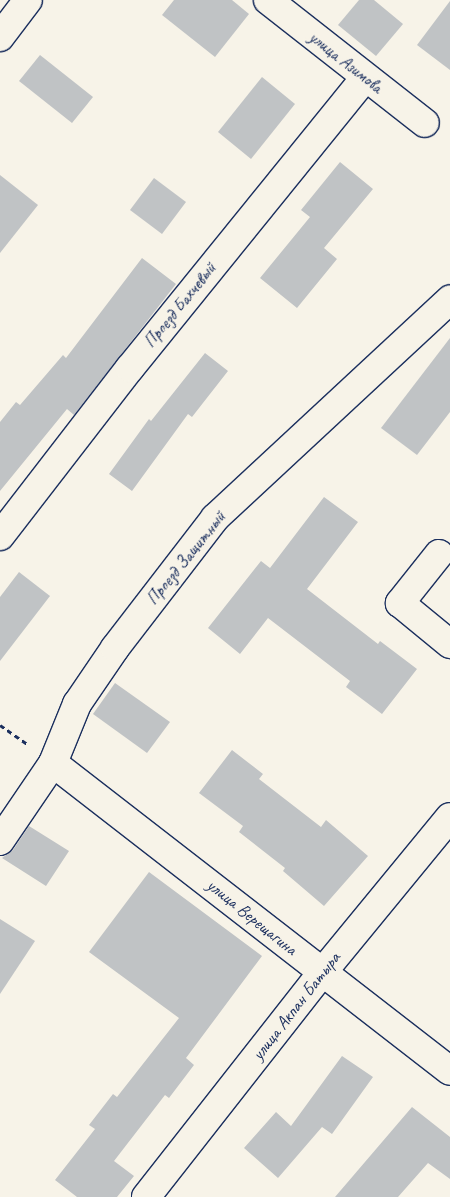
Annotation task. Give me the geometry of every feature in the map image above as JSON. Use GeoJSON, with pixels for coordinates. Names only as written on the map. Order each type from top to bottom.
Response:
{"type":"FeatureCollection","features":[{"type":"Feature","properties":{"kind":"street"},"geometry":{"type":"LineString","coordinates":[[0,37],[28,0]]}},
{"type":"Feature","properties":{"kind":"street","name":"улица Азимова"},"geometry":{"type":"LineString","coordinates":[[268,0],[365,78],[425,123]]}},
{"type":"Feature","properties":{"kind":"street","name":"Проезд Бахчевый"},"geometry":{"type":"LineString","coordinates":[[0,536],[142,352],[365,78]]}},
{"type":"Feature","properties":{"kind":"street","name":"Проезд Защитный"},"geometry":{"type":"LineString","coordinates":[[0,840],[44,756],[77,704],[115,648],[215,518],[450,300]]}},
{"type":"Feature","properties":{"kind":"street"},"geometry":{"type":"LineString","coordinates":[[439,554],[400,603],[450,644]]}},
{"type":"Feature","properties":{"kind":"street","name":"улица Верещагина"},"geometry":{"type":"LineString","coordinates":[[44,756],[206,879],[321,974],[450,1071]]}},
{"type":"Feature","properties":{"kind":"street","name":"улица Акпан Батыра"},"geometry":{"type":"LineString","coordinates":[[146,1197],[321,974],[450,817]]}},
{"type":"Feature","properties":{"kind":"path"},"geometry":{"type":"LineString","coordinates":[[0,725],[44,756]]}},
{"type":"Feature","properties":{"kind":"building"},"geometry":{"type":"Polygon","coordinates":[[[174,0],[232,0],[249,14],[215,57],[162,15],[174,0]]]}},
{"type":"Feature","properties":{"kind":"building"},"geometry":{"type":"Polygon","coordinates":[[[359,0],[374,0],[403,24],[376,56],[338,25],[359,0]]]}},
{"type":"Feature","properties":{"kind":"building"},"geometry":{"type":"Polygon","coordinates":[[[450,1],[450,70],[417,45],[450,1]]]}},
{"type":"Feature","properties":{"kind":"building"},"geometry":{"type":"Polygon","coordinates":[[[40,55],[93,97],[72,123],[19,81],[40,55]]]}},
{"type":"Feature","properties":{"kind":"building"},"geometry":{"type":"Polygon","coordinates":[[[262,77],[295,104],[251,159],[218,132],[262,77]]]}},
{"type":"Feature","properties":{"kind":"building"},"geometry":{"type":"Polygon","coordinates":[[[340,162],[373,189],[324,248],[337,259],[297,308],[260,278],[310,217],[301,210],[340,162]]]}},
{"type":"Feature","properties":{"kind":"building"},"geometry":{"type":"Polygon","coordinates":[[[0,175],[38,205],[0,253],[0,175]]]}},
{"type":"Feature","properties":{"kind":"building"},"geometry":{"type":"Polygon","coordinates":[[[154,178],[186,202],[162,234],[130,210],[154,178]]]}},
{"type":"Feature","properties":{"kind":"building"},"geometry":{"type":"Polygon","coordinates":[[[142,258],[176,284],[74,415],[67,409],[0,491],[0,422],[16,402],[20,405],[63,355],[66,358],[142,258]]]}},
{"type":"Feature","properties":{"kind":"building"},"geometry":{"type":"Polygon","coordinates":[[[450,338],[450,412],[417,455],[381,428],[450,338]]]}},
{"type":"Feature","properties":{"kind":"building"},"geometry":{"type":"Polygon","coordinates":[[[205,353],[228,371],[192,417],[188,414],[132,491],[109,474],[149,419],[151,421],[205,353]]]}},
{"type":"Feature","properties":{"kind":"building"},"geometry":{"type":"Polygon","coordinates":[[[324,497],[358,522],[307,589],[378,644],[380,641],[417,669],[382,714],[346,687],[350,681],[268,618],[240,654],[208,628],[261,561],[270,568],[324,497]]]}},
{"type":"Feature","properties":{"kind":"building"},"geometry":{"type":"Polygon","coordinates":[[[19,572],[50,596],[0,661],[0,597],[19,572]]]}},
{"type":"Feature","properties":{"kind":"building"},"geometry":{"type":"Polygon","coordinates":[[[115,683],[170,722],[147,753],[93,714],[115,683]]]}},
{"type":"Feature","properties":{"kind":"building"},"geometry":{"type":"Polygon","coordinates":[[[232,750],[263,774],[259,779],[321,827],[326,820],[368,856],[324,906],[283,871],[285,868],[239,832],[243,826],[199,793],[232,750]]]}},
{"type":"Feature","properties":{"kind":"building"},"geometry":{"type":"Polygon","coordinates":[[[29,826],[69,851],[46,886],[2,858],[13,850],[29,826]]]}},
{"type":"Feature","properties":{"kind":"building"},"geometry":{"type":"Polygon","coordinates":[[[149,872],[262,956],[186,1058],[194,1065],[169,1098],[165,1095],[114,1161],[134,1176],[117,1197],[77,1197],[55,1180],[95,1129],[89,1125],[113,1094],[117,1097],[179,1018],[89,952],[149,872]]]}},
{"type":"Feature","properties":{"kind":"building"},"geometry":{"type":"Polygon","coordinates":[[[0,919],[35,941],[0,994],[0,919]]]}},
{"type":"Feature","properties":{"kind":"building"},"geometry":{"type":"Polygon","coordinates":[[[342,1056],[373,1077],[332,1134],[322,1127],[278,1178],[244,1148],[276,1112],[291,1126],[342,1056]]]}},
{"type":"Feature","properties":{"kind":"building"},"geometry":{"type":"Polygon","coordinates":[[[412,1107],[450,1137],[450,1179],[428,1163],[398,1197],[335,1197],[412,1107]]]}}]}
